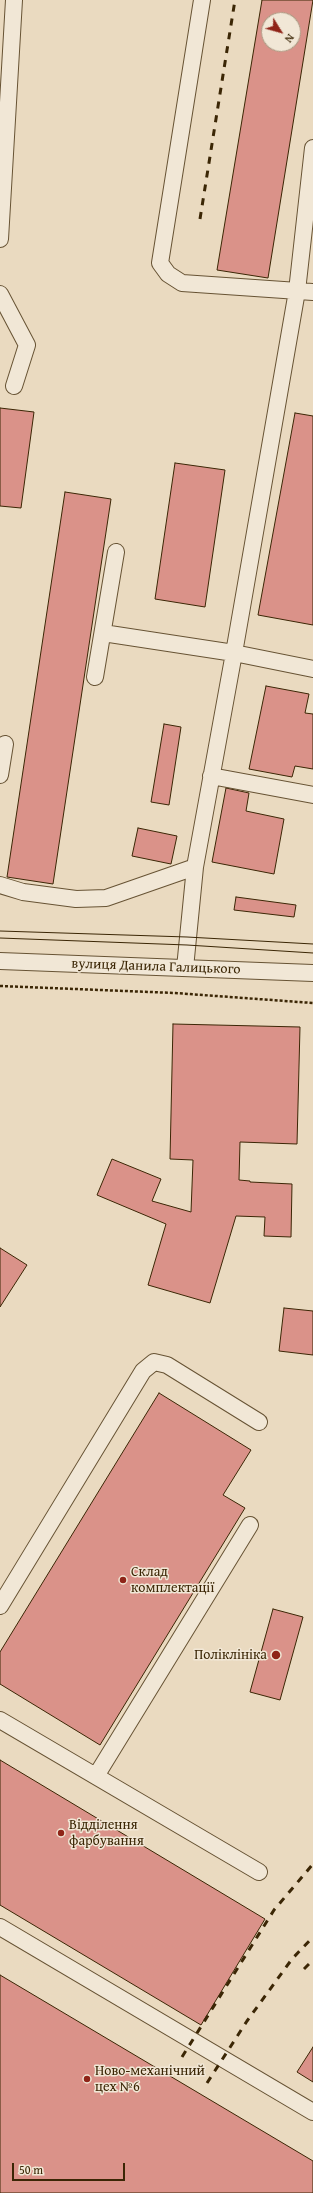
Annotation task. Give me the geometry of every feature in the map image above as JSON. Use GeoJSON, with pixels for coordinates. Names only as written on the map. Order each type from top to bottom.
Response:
{"type":"FeatureCollection","features":[{"type":"Feature","properties":{"kind":"street"},"geometry":{"type":"LineString","coordinates":[[0,239],[14,0]]}},
{"type":"Feature","properties":{"kind":"street"},"geometry":{"type":"LineString","coordinates":[[202,0],[160,263],[168,274],[182,283],[305,291]]}},
{"type":"Feature","properties":{"kind":"street"},"geometry":{"type":"LineString","coordinates":[[185,968],[195,867],[211,776],[305,291],[313,148]]}},
{"type":"Feature","properties":{"kind":"street"},"geometry":{"type":"LineString","coordinates":[[0,294],[27,345],[14,386]]}},
{"type":"Feature","properties":{"kind":"street"},"geometry":{"type":"LineString","coordinates":[[95,677],[116,552]]}},
{"type":"Feature","properties":{"kind":"street"},"geometry":{"type":"LineString","coordinates":[[103,633],[234,653],[313,669]]}},
{"type":"Feature","properties":{"kind":"street"},"geometry":{"type":"LineString","coordinates":[[0,775],[5,744]]}},
{"type":"Feature","properties":{"kind":"street"},"geometry":{"type":"LineString","coordinates":[[211,776],[313,795]]}},
{"type":"Feature","properties":{"kind":"street"},"geometry":{"type":"LineString","coordinates":[[0,885],[23,892],[76,899],[106,898],[195,867]]}},
{"type":"Feature","properties":{"kind":"street","name":"вулиця Данила Галицького"},"geometry":{"type":"LineString","coordinates":[[0,961],[313,973]]}},
{"type":"Feature","properties":{"kind":"street"},"geometry":{"type":"LineString","coordinates":[[0,1606],[143,1371],[154,1362],[167,1365],[259,1422]]}},
{"type":"Feature","properties":{"kind":"street"},"geometry":{"type":"LineString","coordinates":[[96,1776],[250,1525]]}},
{"type":"Feature","properties":{"kind":"street"},"geometry":{"type":"LineString","coordinates":[[0,1720],[259,1872]]}},
{"type":"Feature","properties":{"kind":"street"},"geometry":{"type":"LineString","coordinates":[[0,1927],[313,2112]]}},
{"type":"Feature","properties":{"kind":"path"},"geometry":{"type":"LineString","coordinates":[[0,986],[175,992],[313,1003]]}},
{"type":"Feature","properties":{"kind":"building"},"geometry":{"type":"Polygon","coordinates":[[[262,0],[313,0],[268,278],[217,270],[262,0]]]}},
{"type":"Feature","properties":{"kind":"building"},"geometry":{"type":"Polygon","coordinates":[[[0,408],[34,412],[21,508],[0,506],[0,408]]]}},
{"type":"Feature","properties":{"kind":"building"},"geometry":{"type":"Polygon","coordinates":[[[295,413],[313,416],[313,625],[258,615],[295,413]]]}},
{"type":"Feature","properties":{"kind":"building"},"geometry":{"type":"Polygon","coordinates":[[[175,463],[225,470],[205,607],[155,599],[175,463]]]}},
{"type":"Feature","properties":{"kind":"building"},"geometry":{"type":"Polygon","coordinates":[[[65,492],[111,499],[53,884],[7,877],[65,492]]]}},
{"type":"Feature","properties":{"kind":"building"},"geometry":{"type":"Polygon","coordinates":[[[266,686],[309,694],[305,713],[313,714],[313,769],[295,766],[292,777],[249,769],[266,686]]]}},
{"type":"Feature","properties":{"kind":"building"},"geometry":{"type":"Polygon","coordinates":[[[164,724],[181,727],[169,805],[151,802],[164,724]]]}},
{"type":"Feature","properties":{"kind":"building"},"geometry":{"type":"Polygon","coordinates":[[[226,788],[249,793],[246,811],[284,819],[274,874],[212,862],[226,788]]]}},
{"type":"Feature","properties":{"kind":"building"},"geometry":{"type":"Polygon","coordinates":[[[138,828],[177,836],[171,864],[132,856],[138,828]]]}},
{"type":"Feature","properties":{"kind":"building"},"geometry":{"type":"Polygon","coordinates":[[[236,897],[296,905],[294,917],[234,910],[236,897]]]}},
{"type":"Feature","properties":{"kind":"building"},"geometry":{"type":"Polygon","coordinates":[[[173,1024],[300,1027],[297,1144],[240,1142],[239,1180],[292,1184],[291,1237],[264,1236],[265,1217],[236,1216],[210,1303],[148,1285],[166,1224],[97,1195],[112,1159],[161,1179],[152,1201],[191,1212],[193,1160],[170,1159],[173,1024]]]}},
{"type":"Feature","properties":{"kind":"building"},"geometry":{"type":"Polygon","coordinates":[[[0,1248],[27,1265],[0,1307],[0,1248]]]}},
{"type":"Feature","properties":{"kind":"building"},"geometry":{"type":"Polygon","coordinates":[[[284,1308],[313,1311],[313,1355],[279,1351],[284,1308]]]}},
{"type":"Feature","properties":{"kind":"building","name":"Склад комплектації"},"geometry":{"type":"Polygon","coordinates":[[[159,1393],[251,1450],[223,1495],[245,1508],[100,1745],[0,1684],[0,1652],[159,1393]]]}},
{"type":"Feature","properties":{"kind":"building","name":"Поліклініка"},"geometry":{"type":"Polygon","coordinates":[[[273,1609],[303,1617],[280,1700],[250,1692],[273,1609]]]}},
{"type":"Feature","properties":{"kind":"building","name":"Відділення фарбування"},"geometry":{"type":"Polygon","coordinates":[[[0,1760],[265,1919],[201,2025],[0,1905],[0,1760]]]}},
{"type":"Feature","properties":{"kind":"building","name":"Ново-механічний цех №6"},"geometry":{"type":"Polygon","coordinates":[[[0,1975],[313,2161],[313,2193],[0,2193],[0,1975]]]}},
{"type":"Feature","properties":{"kind":"building"},"geometry":{"type":"Polygon","coordinates":[[[313,2047],[313,2082],[297,2072],[313,2047]]]}},
{"type":"Feature","properties":{"kind":"tram line"},"geometry":{"type":"LineString","coordinates":[[0,931],[187,937],[313,944]]}},
{"type":"Feature","properties":{"kind":"tram line"},"geometry":{"type":"LineString","coordinates":[[0,938],[187,945],[313,953]]}},
{"type":"Feature","properties":{"kind":"railway"},"geometry":{"type":"LineString","coordinates":[[200,219],[235,0]]}},
{"type":"Feature","properties":{"kind":"railway"},"geometry":{"type":"LineString","coordinates":[[182,2057],[274,1910],[313,1864]]}},
{"type":"Feature","properties":{"kind":"railway"},"geometry":{"type":"LineString","coordinates":[[207,2083],[247,2021],[292,1959],[313,1937]]}},
{"type":"Feature","properties":{"kind":"railway"},"geometry":{"type":"LineString","coordinates":[[304,1969],[313,1960]]}},
{"type":"Feature","properties":{"kind":"place","name":"Склад комплектації"},"geometry":{"type":"Point","coordinates":[123,1580]}},
{"type":"Feature","properties":{"kind":"place","name":"Поліклініка"},"geometry":{"type":"Point","coordinates":[276,1655]}},
{"type":"Feature","properties":{"kind":"place","name":"Відділення фарбування"},"geometry":{"type":"Point","coordinates":[61,1833]}},
{"type":"Feature","properties":{"kind":"place","name":"Ново-механічний цех №6"},"geometry":{"type":"Point","coordinates":[87,2079]}}]}
